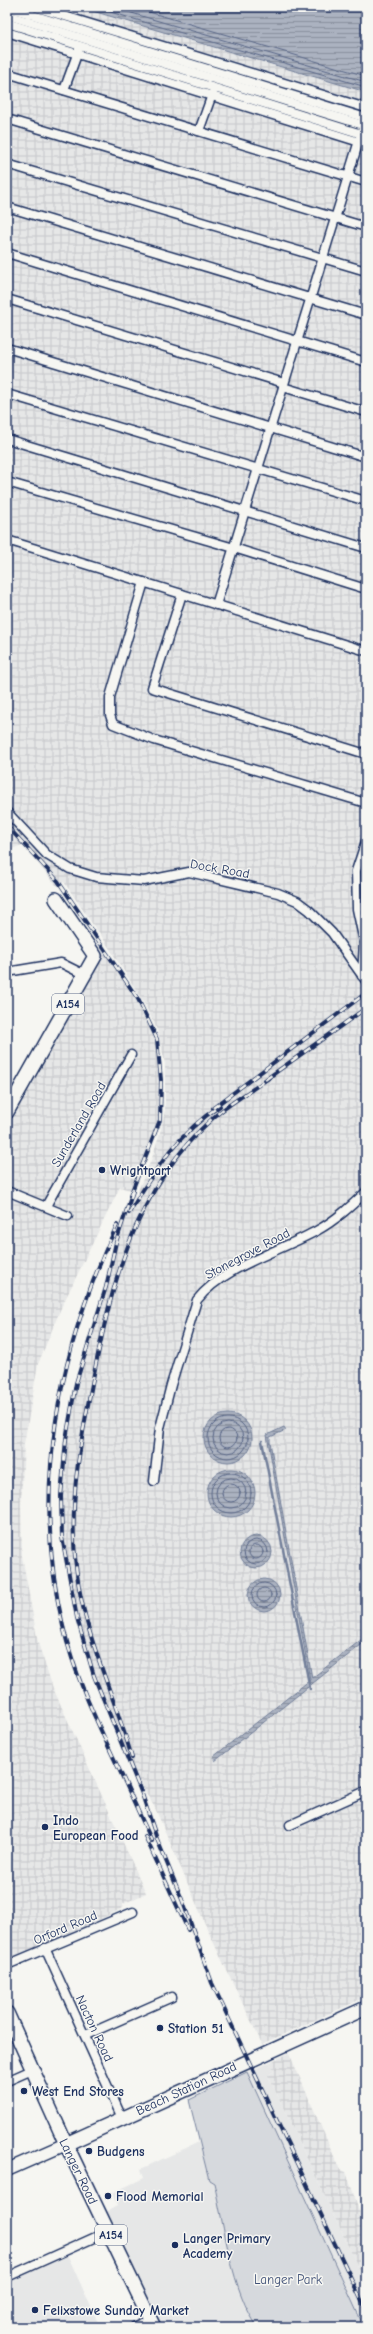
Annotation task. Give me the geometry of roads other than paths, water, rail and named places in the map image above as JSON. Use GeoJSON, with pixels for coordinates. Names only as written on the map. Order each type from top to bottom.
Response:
{"type":"FeatureCollection","features":[{"type":"Feature","properties":{"kind":"main road","name":"A154"},"geometry":{"type":"LineString","coordinates":[[7,1112],[95,956],[56,899]]}},
{"type":"Feature","properties":{"kind":"main road","name":"Beach Station Road"},"geometry":{"type":"LineString","coordinates":[[66,2144],[366,2008]]}},
{"type":"Feature","properties":{"kind":"main road","name":"Langer Road"},"geometry":{"type":"LineString","coordinates":[[7,2013],[66,2144],[152,2323]]}},
{"type":"Feature","properties":{"kind":"street"},"geometry":{"type":"LineString","coordinates":[[7,7],[82,38],[215,84],[366,121],[363,139],[348,176],[335,217],[216,605]]}},
{"type":"Feature","properties":{"kind":"street"},"geometry":{"type":"LineString","coordinates":[[35,7],[82,38]]}},
{"type":"Feature","properties":{"kind":"street"},"geometry":{"type":"LineString","coordinates":[[7,15],[82,38],[215,84],[363,139]]}},
{"type":"Feature","properties":{"kind":"street"},"geometry":{"type":"LineString","coordinates":[[7,23],[222,64],[366,108]]}},
{"type":"Feature","properties":{"kind":"street"},"geometry":{"type":"LineString","coordinates":[[7,32],[82,38]]}},
{"type":"Feature","properties":{"kind":"street"},"geometry":{"type":"LineString","coordinates":[[64,90],[82,38]]}},
{"type":"Feature","properties":{"kind":"street"},"geometry":{"type":"LineString","coordinates":[[199,131],[222,64]]}},
{"type":"Feature","properties":{"kind":"street"},"geometry":{"type":"LineString","coordinates":[[7,73],[366,182]]}},
{"type":"Feature","properties":{"kind":"street"},"geometry":{"type":"LineString","coordinates":[[7,119],[366,227]]}},
{"type":"Feature","properties":{"kind":"street"},"geometry":{"type":"LineString","coordinates":[[7,164],[366,271]]}},
{"type":"Feature","properties":{"kind":"street"},"geometry":{"type":"LineString","coordinates":[[7,207],[311,297],[366,315]]}},
{"type":"Feature","properties":{"kind":"street"},"geometry":{"type":"LineString","coordinates":[[7,253],[366,362]]}},
{"type":"Feature","properties":{"kind":"street"},"geometry":{"type":"LineString","coordinates":[[7,299],[366,412]]}},
{"type":"Feature","properties":{"kind":"street"},"geometry":{"type":"LineString","coordinates":[[7,348],[366,457]]}},
{"type":"Feature","properties":{"kind":"street"},"geometry":{"type":"LineString","coordinates":[[7,394],[366,501]]}},
{"type":"Feature","properties":{"kind":"street"},"geometry":{"type":"LineString","coordinates":[[7,439],[245,510],[366,548]]}},
{"type":"Feature","properties":{"kind":"street"},"geometry":{"type":"LineString","coordinates":[[7,482],[234,548],[366,589]]}},
{"type":"Feature","properties":{"kind":"street"},"geometry":{"type":"LineString","coordinates":[[7,540],[366,651]]}},
{"type":"Feature","properties":{"kind":"street"},"geometry":{"type":"LineString","coordinates":[[144,582],[110,697],[110,715],[113,724],[154,740],[366,803]]}},
{"type":"Feature","properties":{"kind":"street"},"geometry":{"type":"LineString","coordinates":[[182,594],[152,688],[366,754]]}},
{"type":"Feature","properties":{"kind":"street","name":"Dock Road"},"geometry":{"type":"LineString","coordinates":[[7,812],[47,855],[70,869],[96,877],[144,881],[190,872],[278,893],[297,900],[310,910],[332,933],[364,978]]}},
{"type":"Feature","properties":{"kind":"street"},"geometry":{"type":"LineString","coordinates":[[364,978],[364,942],[358,909],[356,871],[366,841]]}},
{"type":"Feature","properties":{"kind":"street"},"geometry":{"type":"LineString","coordinates":[[7,972],[61,963],[85,975]]}},
{"type":"Feature","properties":{"kind":"street","name":"Sunderland Road"},"geometry":{"type":"LineString","coordinates":[[46,1206],[131,1055]]}},
{"type":"Feature","properties":{"kind":"street"},"geometry":{"type":"LineString","coordinates":[[7,1191],[68,1216]]}},
{"type":"Feature","properties":{"kind":"street","name":"Stonegrove Road"},"geometry":{"type":"LineString","coordinates":[[154,1481],[160,1428],[170,1385],[197,1300],[206,1289],[222,1277],[318,1230],[341,1215],[366,1192]]}},
{"type":"Feature","properties":{"kind":"street"},"geometry":{"type":"LineString","coordinates":[[290,1825],[366,1790]]}},
{"type":"Feature","properties":{"kind":"street","name":"Orford Road"},"geometry":{"type":"LineString","coordinates":[[7,1965],[133,1912]]}},
{"type":"Feature","properties":{"kind":"street","name":"Nacton Road"},"geometry":{"type":"LineString","coordinates":[[45,1948],[122,2118]]}},
{"type":"Feature","properties":{"kind":"street"},"geometry":{"type":"LineString","coordinates":[[86,2036],[172,1997]]}},
{"type":"Feature","properties":{"kind":"street"},"geometry":{"type":"LineString","coordinates":[[7,2081],[32,2070]]}},
{"type":"Feature","properties":{"kind":"street","name":"Beach Station Road"},"geometry":{"type":"LineString","coordinates":[[7,2170],[66,2144]]}},
{"type":"Feature","properties":{"kind":"street"},"geometry":{"type":"LineString","coordinates":[[7,2277],[109,2231]]}},
{"type":"Feature","properties":{"kind":"street"},"geometry":{"type":"LineString","coordinates":[[133,2327],[152,2323]]}},
{"type":"Feature","properties":{"kind":"water"},"geometry":{"type":"Polygon","coordinates":[[[79,7],[366,7],[366,92],[79,7]]]}},
{"type":"Feature","properties":{"kind":"water"},"geometry":{"type":"Polygon","coordinates":[[[223,1414],[233,1414],[245,1421],[252,1433],[252,1443],[245,1455],[233,1462],[223,1462],[215,1458],[208,1451],[204,1443],[204,1433],[208,1425],[215,1418],[223,1414]]]}},
{"type":"Feature","properties":{"kind":"water"},"geometry":{"type":"Polygon","coordinates":[[[284,1427],[286,1430],[270,1437],[270,1442],[312,1678],[366,1636],[366,1641],[215,1761],[213,1757],[310,1680],[267,1435],[284,1427]]]}},
{"type":"Feature","properties":{"kind":"water"},"geometry":{"type":"Polygon","coordinates":[[[226,1469],[236,1469],[248,1476],[255,1488],[255,1498],[248,1510],[236,1517],[226,1517],[218,1513],[211,1506],[207,1498],[207,1488],[211,1480],[218,1473],[226,1469]]]}},
{"type":"Feature","properties":{"kind":"water"},"geometry":{"type":"Polygon","coordinates":[[[253,1536],[259,1536],[269,1543],[272,1552],[271,1558],[265,1565],[259,1568],[253,1568],[243,1561],[240,1555],[240,1549],[247,1539],[253,1536]]]}},
{"type":"Feature","properties":{"kind":"water"},"geometry":{"type":"Polygon","coordinates":[[[261,1579],[267,1579],[277,1586],[280,1595],[279,1601],[273,1608],[267,1611],[261,1611],[251,1604],[248,1598],[248,1592],[255,1582],[261,1579]]]}},
{"type":"Feature","properties":{"kind":"waterway"},"geometry":{"type":"LineString","coordinates":[[262,1441],[310,1689]]}},
{"type":"Feature","properties":{"kind":"railway"},"geometry":{"type":"LineString","coordinates":[[7,826],[58,881],[138,999],[157,1039],[161,1080],[160,1120],[130,1196]]}},
{"type":"Feature","properties":{"kind":"railway"},"geometry":{"type":"LineString","coordinates":[[213,1108],[366,993]]}},
{"type":"Feature","properties":{"kind":"railway"},"geometry":{"type":"LineString","coordinates":[[265,1080],[366,1008]]}},
{"type":"Feature","properties":{"kind":"railway"},"geometry":{"type":"LineString","coordinates":[[132,1758],[93,1644],[81,1598],[74,1551],[74,1506],[78,1462],[98,1356],[106,1318],[128,1245],[144,1210],[162,1177],[186,1146],[214,1117],[269,1078]]}},
{"type":"Feature","properties":{"kind":"railway"},"geometry":{"type":"LineString","coordinates":[[129,1213],[168,1154],[192,1128],[205,1116],[220,1106]]}},
{"type":"Feature","properties":{"kind":"railway"},"geometry":{"type":"LineString","coordinates":[[133,1191],[116,1242],[106,1287],[76,1383],[66,1439],[61,1496],[62,1537],[77,1618],[94,1676],[142,1794],[157,1839],[183,1902],[212,1983],[366,2310]]}},
{"type":"Feature","properties":{"kind":"railway"},"geometry":{"type":"LineString","coordinates":[[117,1225],[96,1273],[79,1321],[66,1371],[56,1421],[50,1472],[50,1524],[54,1575],[63,1626],[73,1662],[94,1714],[152,1841]]}},
{"type":"Feature","properties":{"kind":"railway"},"geometry":{"type":"LineString","coordinates":[[145,1836],[188,1930]]}},
{"type":"Feature","properties":{"kind":"place","name":"Wrightpart"},"geometry":{"type":"Point","coordinates":[102,1170]}},
{"type":"Feature","properties":{"kind":"place","name":"Indo European Food"},"geometry":{"type":"Point","coordinates":[45,1827]}},
{"type":"Feature","properties":{"kind":"place","name":"Station 51"},"geometry":{"type":"Point","coordinates":[160,2028]}},
{"type":"Feature","properties":{"kind":"place","name":"West End Stores"},"geometry":{"type":"Point","coordinates":[24,2091]}},
{"type":"Feature","properties":{"kind":"place","name":"Budgens"},"geometry":{"type":"Point","coordinates":[89,2151]}},
{"type":"Feature","properties":{"kind":"place","name":"Flood Memorial"},"geometry":{"type":"Point","coordinates":[108,2196]}},
{"type":"Feature","properties":{"kind":"place","name":"Langer Primary Academy"},"geometry":{"type":"Point","coordinates":[175,2245]}},
{"type":"Feature","properties":{"kind":"place","name":"Felixstowe Sunday Market"},"geometry":{"type":"Point","coordinates":[35,2310]}},
{"type":"Feature","properties":{"kind":"park label","name":"Langer Park"},"geometry":{"type":"Point","coordinates":[288,2279]}}]}
